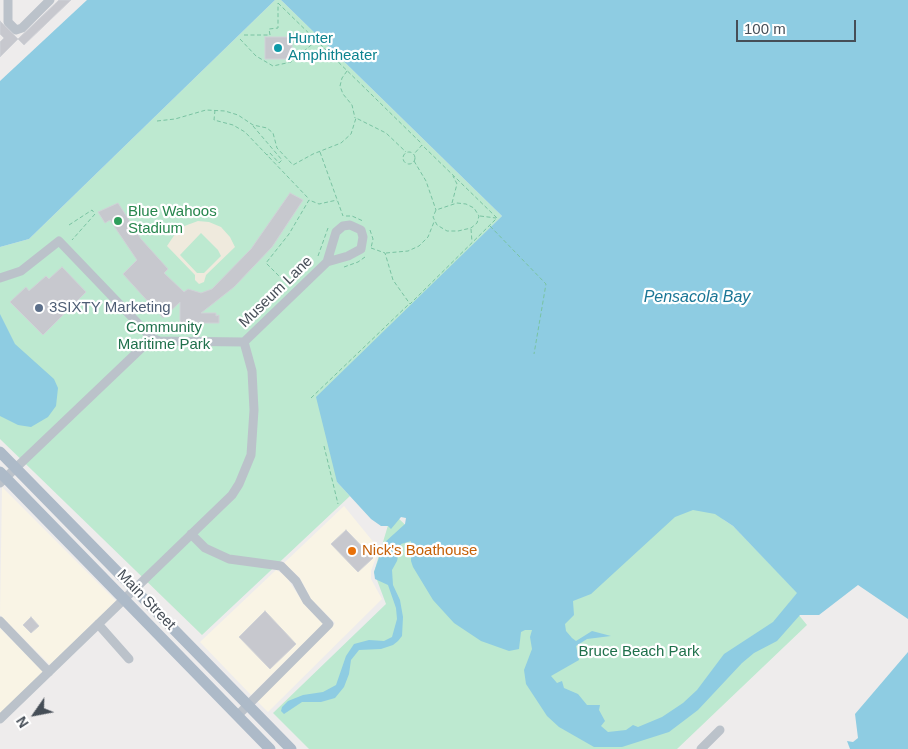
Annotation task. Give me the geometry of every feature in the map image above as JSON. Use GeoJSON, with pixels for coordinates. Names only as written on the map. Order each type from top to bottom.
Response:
{"type":"FeatureCollection","features":[{"type":"Feature","properties":{"kind":"main road"},"geometry":{"type":"LineString","coordinates":[[0,452],[292,749]]}},
{"type":"Feature","properties":{"kind":"main road","name":"Main Street"},"geometry":{"type":"LineString","coordinates":[[2,478],[124,599],[270,749]]}},
{"type":"Feature","properties":{"kind":"street"},"geometry":{"type":"LineString","coordinates":[[8,0],[8,22],[16,30],[22,28],[50,0]]}},
{"type":"Feature","properties":{"kind":"street","name":"Museum Lane"},"geometry":{"type":"LineString","coordinates":[[244,342],[327,262],[348,256],[361,249],[364,237],[361,230],[350,225],[344,226],[336,232],[327,262]]}},
{"type":"Feature","properties":{"kind":"street"},"geometry":{"type":"LineString","coordinates":[[0,278],[20,271],[59,241],[152,338],[159,341],[244,342],[254,384],[251,455],[239,484],[232,495],[0,719]]}},
{"type":"Feature","properties":{"kind":"street"},"geometry":{"type":"LineString","coordinates":[[2,478],[16,468],[152,338]]}},
{"type":"Feature","properties":{"kind":"street"},"geometry":{"type":"LineString","coordinates":[[191,534],[205,548],[229,559],[281,566],[296,581],[307,601],[329,624],[238,715]]}},
{"type":"Feature","properties":{"kind":"street"},"geometry":{"type":"LineString","coordinates":[[0,621],[49,672]]}},
{"type":"Feature","properties":{"kind":"street"},"geometry":{"type":"LineString","coordinates":[[98,624],[129,660]]}},
{"type":"Feature","properties":{"kind":"street"},"geometry":{"type":"LineString","coordinates":[[701,749],[720,730]]}},
{"type":"Feature","properties":{"kind":"path"},"geometry":{"type":"LineString","coordinates":[[244,35],[270,35],[269,29],[278,28],[278,3],[497,218]]}},
{"type":"Feature","properties":{"kind":"path"},"geometry":{"type":"LineString","coordinates":[[240,39],[256,56],[273,66],[291,62],[316,40]]}},
{"type":"Feature","properties":{"kind":"path"},"geometry":{"type":"LineString","coordinates":[[253,125],[264,127],[274,133],[277,148],[293,165],[320,151],[336,146],[347,139],[354,128],[356,118],[352,105],[343,94],[340,86],[342,78],[347,71]]}},
{"type":"Feature","properties":{"kind":"path"},"geometry":{"type":"LineString","coordinates":[[215,110],[214,120],[222,121],[240,129],[309,200],[319,204],[337,200]]}},
{"type":"Feature","properties":{"kind":"path"},"geometry":{"type":"LineString","coordinates":[[157,121],[175,120],[197,112],[215,110],[238,115],[253,125],[282,160],[279,163],[270,153],[267,156]]}},
{"type":"Feature","properties":{"kind":"path"},"geometry":{"type":"LineString","coordinates":[[356,118],[381,130],[395,140],[406,152],[414,154]]}},
{"type":"Feature","properties":{"kind":"path"},"geometry":{"type":"LineString","coordinates":[[371,248],[385,253],[408,251],[419,246],[428,237],[436,210],[426,181],[414,161],[414,154],[422,145]]}},
{"type":"Feature","properties":{"kind":"path"},"geometry":{"type":"LineString","coordinates":[[320,151],[343,217]]}},
{"type":"Feature","properties":{"kind":"path"},"geometry":{"type":"LineString","coordinates":[[406,152],[403,157],[405,162],[411,163],[414,161]]}},
{"type":"Feature","properties":{"kind":"path"},"geometry":{"type":"LineString","coordinates":[[452,173],[457,184],[452,204]]}},
{"type":"Feature","properties":{"kind":"path"},"geometry":{"type":"LineString","coordinates":[[288,285],[266,263],[288,234],[309,200]]}},
{"type":"Feature","properties":{"kind":"path"},"geometry":{"type":"LineString","coordinates":[[434,221],[447,231],[458,231],[471,228],[477,223],[479,216],[474,208],[466,204],[452,204],[436,210]]}},
{"type":"Feature","properties":{"kind":"path"},"geometry":{"type":"LineString","coordinates":[[69,225],[92,210],[95,214],[72,240]]}},
{"type":"Feature","properties":{"kind":"path"},"geometry":{"type":"LineString","coordinates":[[338,220],[343,217],[352,216],[365,222]]}},
{"type":"Feature","properties":{"kind":"path"},"geometry":{"type":"LineString","coordinates":[[479,216],[497,218]]}},
{"type":"Feature","properties":{"kind":"path"},"geometry":{"type":"LineString","coordinates":[[311,398],[497,218]]}},
{"type":"Feature","properties":{"kind":"path"},"geometry":{"type":"LineString","coordinates":[[341,267],[358,262],[371,248],[373,239],[368,226]]}},
{"type":"Feature","properties":{"kind":"path"},"geometry":{"type":"LineString","coordinates":[[490,226],[546,284],[534,354]]}},
{"type":"Feature","properties":{"kind":"path"},"geometry":{"type":"LineString","coordinates":[[318,256],[329,227]]}},
{"type":"Feature","properties":{"kind":"path"},"geometry":{"type":"LineString","coordinates":[[471,228],[472,243]]}},
{"type":"Feature","properties":{"kind":"path"},"geometry":{"type":"LineString","coordinates":[[385,253],[393,280],[410,304]]}},
{"type":"Feature","properties":{"kind":"path"},"geometry":{"type":"LineString","coordinates":[[324,446],[338,504]]}},
{"type":"Feature","properties":{"kind":"shaded area"},"geometry":{"type":"Polygon","coordinates":[[[2,487],[116,601],[50,665],[0,615],[2,487]]]}},
{"type":"Feature","properties":{"kind":"shaded area"},"geometry":{"type":"Polygon","coordinates":[[[344,506],[379,549],[371,571],[371,579],[382,599],[268,712],[257,701],[335,623],[311,599],[300,578],[284,563],[344,506]]]}},
{"type":"Feature","properties":{"kind":"shaded area"},"geometry":{"type":"Polygon","coordinates":[[[276,570],[285,575],[304,604],[323,624],[251,695],[200,642],[276,570]]]}},
{"type":"Feature","properties":{"kind":"shaded area"},"geometry":{"type":"Polygon","coordinates":[[[0,628],[43,672],[0,714],[0,628]]]}},
{"type":"Feature","properties":{"kind":"green space","name":"Community Maritime Park"},"geometry":{"type":"Polygon","coordinates":[[[275,0],[281,0],[502,216],[447,271],[337,482],[350,496],[202,635],[0,439],[0,247],[29,239],[275,0]]]}},
{"type":"Feature","properties":{"kind":"green space","name":"Bruce Beach Park"},"geometry":{"type":"Polygon","coordinates":[[[694,483],[724,520],[733,526],[798,593],[789,603],[807,625],[677,749],[309,749],[273,713],[386,604],[374,572],[392,512],[427,546],[694,483]]]}},
{"type":"Feature","properties":{"kind":"sand"},"geometry":{"type":"Polygon","coordinates":[[[198,221],[209,222],[221,227],[230,237],[235,247],[206,275],[204,282],[199,284],[195,280],[195,275],[167,246],[179,228],[198,221]],[[201,233],[180,255],[197,273],[204,273],[221,256],[218,250],[201,233]]]}},
{"type":"Feature","properties":{"kind":"water"},"geometry":{"type":"Polygon","coordinates":[[[87,0],[275,0],[29,239],[0,247],[0,81],[87,0]]]}},
{"type":"Feature","properties":{"kind":"water","name":"Pensacola Bay"},"geometry":{"type":"Polygon","coordinates":[[[281,0],[908,0],[908,619],[858,585],[819,615],[800,615],[777,641],[754,653],[742,663],[698,710],[669,732],[622,747],[594,747],[559,727],[547,716],[526,684],[524,670],[532,649],[530,637],[532,630],[521,632],[519,649],[509,651],[481,641],[454,623],[433,600],[413,567],[411,561],[411,541],[401,544],[397,561],[392,570],[393,585],[400,600],[403,617],[402,636],[393,645],[381,649],[359,650],[351,660],[349,674],[344,687],[335,698],[321,702],[302,702],[284,714],[281,711],[282,707],[288,701],[303,695],[323,692],[336,685],[346,656],[354,644],[369,640],[384,641],[392,637],[397,619],[396,608],[388,585],[375,579],[374,572],[384,543],[405,524],[406,518],[401,517],[391,529],[388,526],[381,526],[371,519],[337,482],[316,397],[502,216],[281,0]],[[693,510],[675,517],[591,594],[573,601],[574,615],[565,624],[566,631],[572,638],[576,641],[592,631],[611,636],[587,639],[576,646],[579,660],[551,676],[557,683],[562,681],[564,688],[578,694],[587,705],[600,705],[599,710],[605,721],[601,726],[608,732],[626,730],[633,725],[638,727],[662,717],[683,703],[697,690],[724,654],[773,622],[797,593],[733,526],[715,514],[693,510]]]}},
{"type":"Feature","properties":{"kind":"water"},"geometry":{"type":"Polygon","coordinates":[[[0,314],[15,344],[54,379],[58,388],[56,406],[48,417],[31,427],[18,425],[0,416],[0,314]]]}},
{"type":"Feature","properties":{"kind":"water"},"geometry":{"type":"Polygon","coordinates":[[[908,652],[908,749],[850,749],[847,741],[853,742],[858,738],[855,714],[908,652]]]}},
{"type":"Feature","properties":{"kind":"building"},"geometry":{"type":"Polygon","coordinates":[[[59,0],[71,0],[24,45],[18,39],[59,0]]]}},
{"type":"Feature","properties":{"kind":"building"},"geometry":{"type":"Polygon","coordinates":[[[0,21],[18,39],[0,57],[0,42],[4,38],[0,34],[0,21]]]}},
{"type":"Feature","properties":{"kind":"building","name":"Hunter Amphitheater"},"geometry":{"type":"Polygon","coordinates":[[[265,37],[292,37],[292,59],[265,59],[265,37]]]}},
{"type":"Feature","properties":{"kind":"building"},"geometry":{"type":"Polygon","coordinates":[[[290,193],[303,200],[272,247],[234,287],[201,313],[216,313],[216,316],[219,315],[219,323],[180,323],[180,302],[163,318],[123,274],[137,260],[110,220],[105,223],[98,212],[118,203],[141,239],[168,269],[164,273],[184,292],[188,289],[201,293],[212,289],[251,249],[290,193]]]}},
{"type":"Feature","properties":{"kind":"building"},"geometry":{"type":"Polygon","coordinates":[[[62,267],[86,292],[43,335],[10,302],[26,287],[29,291],[46,276],[49,279],[62,267]]]}},
{"type":"Feature","properties":{"kind":"building","name":"Nick's Boathouse"},"geometry":{"type":"Polygon","coordinates":[[[346,530],[373,558],[358,572],[331,544],[346,530]]]}},
{"type":"Feature","properties":{"kind":"building"},"geometry":{"type":"Polygon","coordinates":[[[265,611],[296,644],[270,669],[239,637],[265,611]]]}},
{"type":"Feature","properties":{"kind":"building"},"geometry":{"type":"Polygon","coordinates":[[[31,617],[39,626],[31,633],[23,625],[31,617]]]}},
{"type":"Feature","properties":{"kind":"place","name":"Hunter Amphitheater"},"geometry":{"type":"Point","coordinates":[278,48]}},
{"type":"Feature","properties":{"kind":"place","name":"Blue Wahoos Stadium"},"geometry":{"type":"Point","coordinates":[118,221]}},
{"type":"Feature","properties":{"kind":"place","name":"3SIXTY Marketing"},"geometry":{"type":"Point","coordinates":[39,308]}},
{"type":"Feature","properties":{"kind":"place","name":"Nick's Boathouse"},"geometry":{"type":"Point","coordinates":[352,551]}}]}
